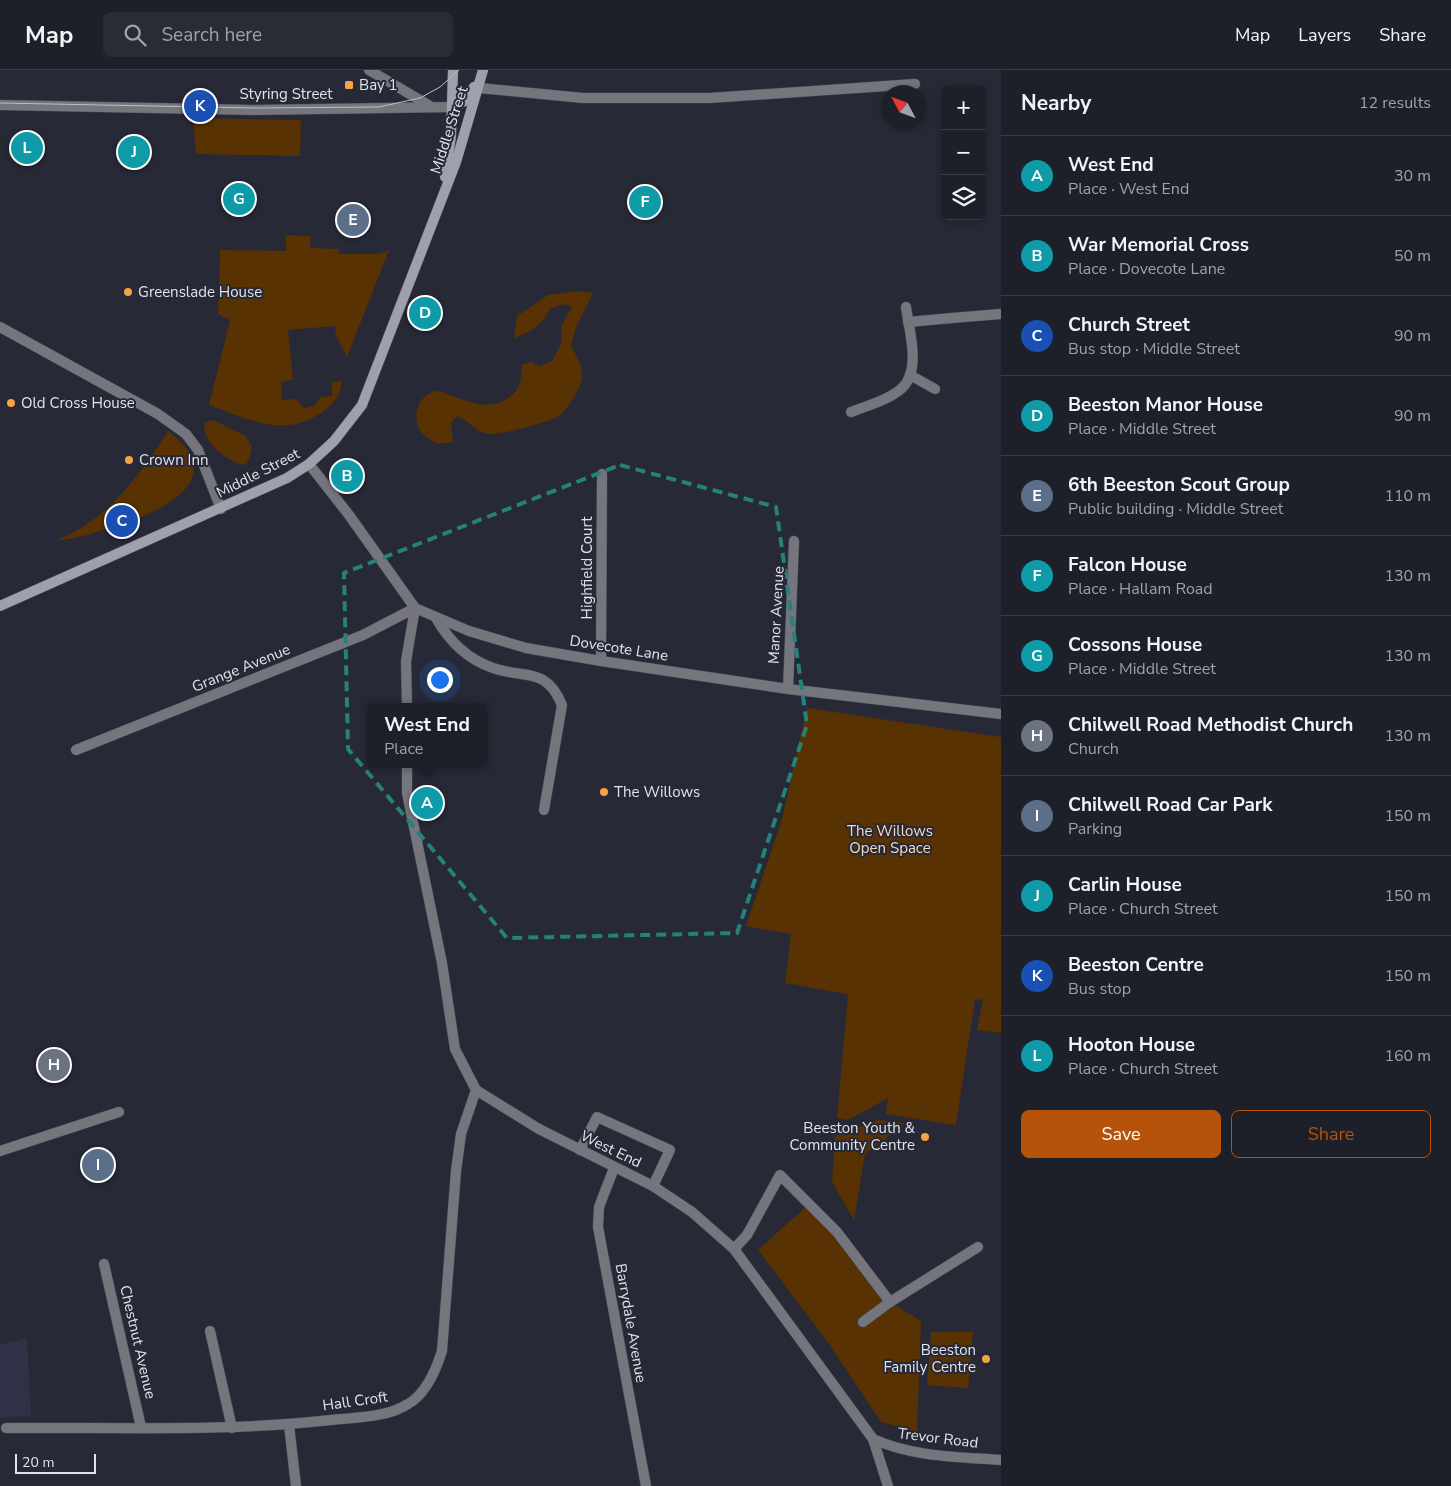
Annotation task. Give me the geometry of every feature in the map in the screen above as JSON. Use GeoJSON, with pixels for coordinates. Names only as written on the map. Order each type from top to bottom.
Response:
{"type":"FeatureCollection","features":[{"type":"Feature","properties":{"kind":"main road","name":"Middle Street"},"geometry":{"type":"LineString","coordinates":[[442,198],[451,136],[453,70]]}},
{"type":"Feature","properties":{"kind":"main road"},"geometry":{"type":"LineString","coordinates":[[452,107],[461,104],[469,97],[478,70]]}},
{"type":"Feature","properties":{"kind":"main road","name":"Middle Street"},"geometry":{"type":"LineString","coordinates":[[0,606],[287,478],[309,464],[339,436],[362,405],[456,162],[483,70]]}},
{"type":"Feature","properties":{"kind":"street"},"geometry":{"type":"LineString","coordinates":[[370,70],[433,107]]}},
{"type":"Feature","properties":{"kind":"street"},"geometry":{"type":"LineString","coordinates":[[479,88],[583,98],[710,98],[915,84]]}},
{"type":"Feature","properties":{"kind":"street","name":"Styring Street"},"geometry":{"type":"LineString","coordinates":[[0,105],[254,110],[452,107]]}},
{"type":"Feature","properties":{"kind":"street"},"geometry":{"type":"LineString","coordinates":[[851,412],[901,389],[910,375],[912,362],[906,307]]}},
{"type":"Feature","properties":{"kind":"street"},"geometry":{"type":"LineString","coordinates":[[908,322],[1001,314]]}},
{"type":"Feature","properties":{"kind":"street"},"geometry":{"type":"LineString","coordinates":[[0,327],[173,423],[186,434],[198,450],[221,509]]}},
{"type":"Feature","properties":{"kind":"street"},"geometry":{"type":"LineString","coordinates":[[910,375],[935,389]]}},
{"type":"Feature","properties":{"kind":"street","name":"Dovecote Lane"},"geometry":{"type":"LineString","coordinates":[[309,464],[349,515],[415,608],[469,631],[526,648],[601,661],[788,689],[1001,714]]}},
{"type":"Feature","properties":{"kind":"street","name":"Highfield Court"},"geometry":{"type":"LineString","coordinates":[[601,661],[602,474]]}},
{"type":"Feature","properties":{"kind":"street","name":"Manor Avenue"},"geometry":{"type":"LineString","coordinates":[[788,689],[794,541]]}},
{"type":"Feature","properties":{"kind":"street"},"geometry":{"type":"LineString","coordinates":[[407,703],[406,661],[415,608]]}},
{"type":"Feature","properties":{"kind":"street","name":"Grange Avenue"},"geometry":{"type":"LineString","coordinates":[[76,750],[363,635],[415,608]]}},
{"type":"Feature","properties":{"kind":"street"},"geometry":{"type":"LineString","coordinates":[[436,618],[445,634],[463,652],[494,668],[525,673],[547,681],[556,691],[562,705],[544,810]]}},
{"type":"Feature","properties":{"kind":"street"},"geometry":{"type":"LineString","coordinates":[[407,768],[407,794],[442,963],[455,1049],[476,1090]]}},
{"type":"Feature","properties":{"kind":"street","name":"West End"},"geometry":{"type":"LineString","coordinates":[[476,1090],[539,1129],[653,1186],[692,1212],[734,1249],[874,1440]]}},
{"type":"Feature","properties":{"kind":"street","name":"Hall Croft"},"geometry":{"type":"LineString","coordinates":[[6,1428],[232,1428],[289,1425],[388,1414],[410,1404],[426,1386],[436,1370],[442,1351],[456,1172],[461,1134],[476,1090]]}},
{"type":"Feature","properties":{"kind":"street"},"geometry":{"type":"LineString","coordinates":[[0,1151],[119,1112]]}},
{"type":"Feature","properties":{"kind":"street"},"geometry":{"type":"LineString","coordinates":[[580,1150],[597,1117],[670,1150],[653,1186]]}},
{"type":"Feature","properties":{"kind":"street","name":"Barrydale Avenue"},"geometry":{"type":"LineString","coordinates":[[614,1168],[599,1207],[598,1227],[646,1486]]}},
{"type":"Feature","properties":{"kind":"street"},"geometry":{"type":"LineString","coordinates":[[734,1249],[746,1235],[780,1175],[837,1232],[890,1302]]}},
{"type":"Feature","properties":{"kind":"street"},"geometry":{"type":"LineString","coordinates":[[863,1322],[890,1302],[978,1247]]}},
{"type":"Feature","properties":{"kind":"street","name":"Chestnut Avenue"},"geometry":{"type":"LineString","coordinates":[[104,1264],[141,1427]]}},
{"type":"Feature","properties":{"kind":"street"},"geometry":{"type":"LineString","coordinates":[[210,1331],[232,1428]]}},
{"type":"Feature","properties":{"kind":"street"},"geometry":{"type":"LineString","coordinates":[[289,1425],[296,1486]]}},
{"type":"Feature","properties":{"kind":"street"},"geometry":{"type":"LineString","coordinates":[[874,1440],[888,1486]]}},
{"type":"Feature","properties":{"kind":"street","name":"Trevor Road"},"geometry":{"type":"LineString","coordinates":[[874,1440],[894,1448],[910,1451],[1001,1460]]}},
{"type":"Feature","properties":{"kind":"highlighted area"},"geometry":{"type":"Polygon","coordinates":[[[620,465],[776,507],[807,725],[737,933],[507,938],[348,749],[344,573],[620,465]]]}},
{"type":"Feature","properties":{"kind":"shaded area"},"geometry":{"type":"Polygon","coordinates":[[[27,1338],[31,1416],[0,1418],[0,1345],[27,1338]]]}},
{"type":"Feature","properties":{"kind":"green space"},"geometry":{"type":"Polygon","coordinates":[[[193,118],[301,120],[300,156],[196,154],[193,118]]]}},
{"type":"Feature","properties":{"kind":"green space"},"geometry":{"type":"Polygon","coordinates":[[[286,235],[311,236],[310,248],[339,249],[339,254],[380,254],[389,250],[347,357],[336,336],[335,326],[288,330],[293,380],[281,382],[282,400],[296,399],[304,408],[314,406],[321,397],[332,396],[332,382],[341,381],[341,386],[337,398],[325,410],[310,419],[282,426],[253,421],[209,405],[230,320],[218,314],[220,250],[286,251],[286,235]]]}},
{"type":"Feature","properties":{"kind":"green space"},"geometry":{"type":"Polygon","coordinates":[[[577,291],[593,293],[576,327],[571,345],[580,366],[582,378],[574,398],[560,415],[526,428],[496,434],[484,433],[457,416],[451,423],[453,442],[438,444],[422,432],[416,418],[418,406],[425,396],[430,393],[440,391],[478,404],[499,403],[517,389],[522,365],[531,362],[539,366],[552,361],[562,342],[561,332],[563,323],[572,307],[563,304],[550,309],[535,327],[514,338],[517,316],[548,295],[577,291]]]}},
{"type":"Feature","properties":{"kind":"green space"},"geometry":{"type":"Polygon","coordinates":[[[213,420],[246,436],[252,447],[249,460],[245,465],[224,456],[211,443],[205,429],[205,422],[213,420]]]}},
{"type":"Feature","properties":{"kind":"green space"},"geometry":{"type":"Polygon","coordinates":[[[168,431],[186,449],[193,465],[191,480],[182,493],[149,514],[84,536],[56,540],[74,532],[106,509],[134,480],[168,431]]]}},
{"type":"Feature","properties":{"kind":"green space","name":"The Willows Open Space"},"geometry":{"type":"Polygon","coordinates":[[[807,708],[1001,737],[1001,1033],[977,1030],[983,1000],[975,999],[956,1125],[886,1114],[888,1098],[848,1120],[837,1118],[848,994],[785,983],[791,934],[746,926],[782,819],[807,708]]]}},
{"type":"Feature","properties":{"kind":"green space"},"geometry":{"type":"Polygon","coordinates":[[[878,1120],[906,1123],[865,1154],[854,1220],[832,1182],[835,1136],[878,1120]]]}},
{"type":"Feature","properties":{"kind":"green space"},"geometry":{"type":"Polygon","coordinates":[[[809,1204],[890,1302],[921,1321],[917,1432],[881,1422],[829,1344],[758,1250],[809,1204]]]}},
{"type":"Feature","properties":{"kind":"green space"},"geometry":{"type":"Polygon","coordinates":[[[931,1332],[973,1332],[968,1388],[927,1385],[931,1332]]]}},
{"type":"Feature","properties":{"kind":"tram line"},"geometry":{"type":"LineString","coordinates":[[0,103],[254,108],[379,107],[420,98],[440,87],[459,70]]}},
{"type":"Feature","properties":{"kind":"place","name":"Bay 1"},"geometry":{"type":"Point","coordinates":[349,85]}},
{"type":"Feature","properties":{"kind":"place","name":"Beeston Centre"},"geometry":{"type":"Point","coordinates":[200,106]}},
{"type":"Feature","properties":{"kind":"place","name":"Hooton House"},"geometry":{"type":"Point","coordinates":[27,148]}},
{"type":"Feature","properties":{"kind":"place","name":"Carlin House"},"geometry":{"type":"Point","coordinates":[134,152]}},
{"type":"Feature","properties":{"kind":"place","name":"Cossons House"},"geometry":{"type":"Point","coordinates":[239,199]}},
{"type":"Feature","properties":{"kind":"place","name":"Falcon House"},"geometry":{"type":"Point","coordinates":[645,202]}},
{"type":"Feature","properties":{"kind":"place","name":"6th Beeston Scout Group"},"geometry":{"type":"Point","coordinates":[353,220]}},
{"type":"Feature","properties":{"kind":"place","name":"Greenslade House"},"geometry":{"type":"Point","coordinates":[128,292]}},
{"type":"Feature","properties":{"kind":"place","name":"Beeston Manor House"},"geometry":{"type":"Point","coordinates":[425,313]}},
{"type":"Feature","properties":{"kind":"place","name":"Old Cross House"},"geometry":{"type":"Point","coordinates":[11,403]}},
{"type":"Feature","properties":{"kind":"place","name":"Crown Inn"},"geometry":{"type":"Point","coordinates":[129,460]}},
{"type":"Feature","properties":{"kind":"place","name":"War Memorial Cross"},"geometry":{"type":"Point","coordinates":[347,476]}},
{"type":"Feature","properties":{"kind":"place","name":"Church Street"},"geometry":{"type":"Point","coordinates":[122,521]}},
{"type":"Feature","properties":{"kind":"place","name":"The Willows"},"geometry":{"type":"Point","coordinates":[604,792]}},
{"type":"Feature","properties":{"kind":"place","name":"West End"},"geometry":{"type":"Point","coordinates":[427,803]}},
{"type":"Feature","properties":{"kind":"place","name":"Chilwell Road Methodist Church"},"geometry":{"type":"Point","coordinates":[54,1065]}},
{"type":"Feature","properties":{"kind":"place","name":"Beeston Youth & Community Centre"},"geometry":{"type":"Point","coordinates":[925,1137]}},
{"type":"Feature","properties":{"kind":"place","name":"Chilwell Road Car Park"},"geometry":{"type":"Point","coordinates":[98,1165]}},
{"type":"Feature","properties":{"kind":"place","name":"Beeston Family Centre"},"geometry":{"type":"Point","coordinates":[986,1359]}}]}
